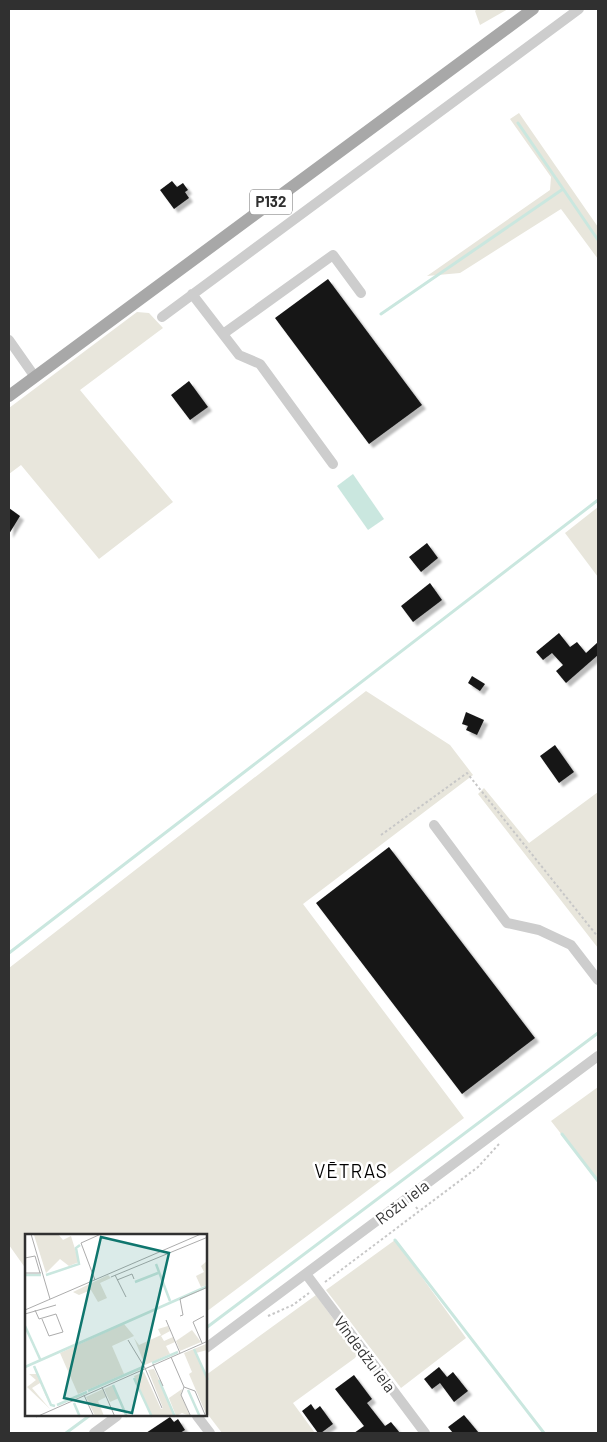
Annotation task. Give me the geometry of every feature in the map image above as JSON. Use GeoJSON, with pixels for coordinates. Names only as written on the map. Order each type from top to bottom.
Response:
{"type":"FeatureCollection","features":[{"type":"Feature","properties":{"kind":"main road","name":"P132"},"geometry":{"type":"LineString","coordinates":[[9,396],[533,9]]}},
{"type":"Feature","properties":{"kind":"street"},"geometry":{"type":"LineString","coordinates":[[162,317],[579,9]]}},
{"type":"Feature","properties":{"kind":"street"},"geometry":{"type":"LineString","coordinates":[[223,334],[333,256],[361,293]]}},
{"type":"Feature","properties":{"kind":"street"},"geometry":{"type":"LineString","coordinates":[[192,294],[239,355],[260,364],[333,464]]}},
{"type":"Feature","properties":{"kind":"street"},"geometry":{"type":"LineString","coordinates":[[9,340],[34,377]]}},
{"type":"Feature","properties":{"kind":"street"},"geometry":{"type":"LineString","coordinates":[[434,825],[507,923],[539,930],[571,945],[598,980]]}},
{"type":"Feature","properties":{"kind":"street","name":"Rožu iela"},"geometry":{"type":"LineString","coordinates":[[208,1347],[598,1056]]}},
{"type":"Feature","properties":{"kind":"street","name":"Vīndedžu iela"},"geometry":{"type":"LineString","coordinates":[[306,1274],[425,1433]]}},
{"type":"Feature","properties":{"kind":"street"},"geometry":{"type":"LineString","coordinates":[[94,1433],[116,1417]]}},
{"type":"Feature","properties":{"kind":"street"},"geometry":{"type":"LineString","coordinates":[[198,1417],[210,1433]]}},
{"type":"Feature","properties":{"kind":"path"},"geometry":{"type":"LineString","coordinates":[[381,835],[467,773],[598,937]]}},
{"type":"Feature","properties":{"kind":"path"},"geometry":{"type":"LineString","coordinates":[[265,1317],[293,1305],[317,1288],[478,1167],[500,1142]]}},
{"type":"Feature","properties":{"kind":"path"},"geometry":{"type":"LineString","coordinates":[[416,1207],[419,1211]]}},
{"type":"Feature","properties":{"kind":"shaded area"},"geometry":{"type":"Polygon","coordinates":[[[477,9],[508,9],[480,25],[475,11],[477,9]]]}},
{"type":"Feature","properties":{"kind":"shaded area"},"geometry":{"type":"Polygon","coordinates":[[[519,113],[598,227],[598,259],[561,209],[460,273],[427,276],[550,190],[551,177],[510,119],[519,113]]]}},
{"type":"Feature","properties":{"kind":"shaded area"},"geometry":{"type":"Polygon","coordinates":[[[137,312],[149,313],[163,328],[80,390],[173,502],[99,559],[21,465],[9,474],[9,408],[137,312]]]}},
{"type":"Feature","properties":{"kind":"shaded area"},"geometry":{"type":"Polygon","coordinates":[[[353,474],[384,519],[368,530],[337,486],[353,474]]]}},
{"type":"Feature","properties":{"kind":"shaded area"},"geometry":{"type":"Polygon","coordinates":[[[598,507],[598,577],[565,533],[598,507]]]}},
{"type":"Feature","properties":{"kind":"shaded area"},"geometry":{"type":"Polygon","coordinates":[[[366,691],[450,745],[473,775],[303,904],[464,1118],[208,1310],[208,1234],[25,1234],[25,1268],[9,1245],[9,968],[366,691]]]}},
{"type":"Feature","properties":{"kind":"shaded area"},"geometry":{"type":"Polygon","coordinates":[[[484,788],[529,843],[598,792],[598,948],[478,794],[484,788]]]}},
{"type":"Feature","properties":{"kind":"shaded area"},"geometry":{"type":"Polygon","coordinates":[[[598,1087],[598,1181],[551,1121],[598,1087]]]}},
{"type":"Feature","properties":{"kind":"shaded area"},"geometry":{"type":"Polygon","coordinates":[[[395,1240],[466,1338],[401,1388],[326,1290],[395,1240]]]}},
{"type":"Feature","properties":{"kind":"shaded area"},"geometry":{"type":"Polygon","coordinates":[[[316,1295],[358,1353],[355,1358],[293,1403],[315,1433],[222,1433],[208,1415],[208,1374],[316,1295]]]}},
{"type":"Feature","properties":{"kind":"building"},"geometry":{"type":"Polygon","coordinates":[[[172,181],[177,187],[183,183],[188,190],[185,192],[189,198],[174,209],[160,190],[172,181]]]}},
{"type":"Feature","properties":{"kind":"building"},"geometry":{"type":"Polygon","coordinates":[[[328,279],[422,405],[369,444],[275,318],[328,279]]]}},
{"type":"Feature","properties":{"kind":"building"},"geometry":{"type":"Polygon","coordinates":[[[189,381],[208,407],[190,420],[171,395],[189,381]]]}},
{"type":"Feature","properties":{"kind":"building"},"geometry":{"type":"Polygon","coordinates":[[[9,508],[20,516],[9,534],[9,508]]]}},
{"type":"Feature","properties":{"kind":"building"},"geometry":{"type":"Polygon","coordinates":[[[427,543],[438,558],[421,572],[409,557],[427,543]]]}},
{"type":"Feature","properties":{"kind":"building"},"geometry":{"type":"Polygon","coordinates":[[[430,583],[442,600],[413,622],[401,606],[430,583]]]}},
{"type":"Feature","properties":{"kind":"building"},"geometry":{"type":"Polygon","coordinates":[[[559,633],[570,647],[577,642],[586,653],[598,642],[598,655],[566,683],[556,671],[563,665],[552,653],[543,660],[536,652],[559,633]]]}},
{"type":"Feature","properties":{"kind":"building"},"geometry":{"type":"Polygon","coordinates":[[[472,676],[485,684],[480,691],[468,683],[472,676]]]}},
{"type":"Feature","properties":{"kind":"building"},"geometry":{"type":"Polygon","coordinates":[[[466,712],[484,720],[477,735],[466,730],[468,726],[462,724],[466,712]]]}},
{"type":"Feature","properties":{"kind":"building"},"geometry":{"type":"Polygon","coordinates":[[[555,745],[574,772],[559,783],[540,756],[555,745]]]}},
{"type":"Feature","properties":{"kind":"building"},"geometry":{"type":"Polygon","coordinates":[[[389,847],[535,1038],[462,1094],[316,903],[389,847]]]}},
{"type":"Feature","properties":{"kind":"building"},"geometry":{"type":"Polygon","coordinates":[[[439,1367],[447,1377],[453,1372],[468,1391],[454,1402],[440,1383],[432,1389],[424,1379],[439,1367]]]}},
{"type":"Feature","properties":{"kind":"building"},"geometry":{"type":"Polygon","coordinates":[[[354,1375],[372,1399],[367,1403],[385,1426],[391,1422],[400,1433],[354,1433],[364,1426],[335,1389],[354,1375]]]}},
{"type":"Feature","properties":{"kind":"building"},"geometry":{"type":"Polygon","coordinates":[[[311,1404],[315,1410],[320,1406],[333,1424],[321,1433],[318,1433],[302,1411],[311,1404]]]}},
{"type":"Feature","properties":{"kind":"building"},"geometry":{"type":"Polygon","coordinates":[[[464,1415],[479,1433],[453,1433],[448,1427],[464,1415]]]}},
{"type":"Feature","properties":{"kind":"building"},"geometry":{"type":"Polygon","coordinates":[[[170,1417],[174,1422],[178,1419],[185,1430],[180,1433],[146,1433],[170,1417]]]}},
{"type":"Feature","properties":{"kind":"waterway"},"geometry":{"type":"LineString","coordinates":[[518,123],[598,240]]}},
{"type":"Feature","properties":{"kind":"waterway"},"geometry":{"type":"LineString","coordinates":[[381,314],[563,189]]}},
{"type":"Feature","properties":{"kind":"waterway"},"geometry":{"type":"LineString","coordinates":[[9,953],[598,500]]}},
{"type":"Feature","properties":{"kind":"waterway"},"geometry":{"type":"LineString","coordinates":[[208,1326],[598,1033]]}},
{"type":"Feature","properties":{"kind":"waterway"},"geometry":{"type":"LineString","coordinates":[[562,1134],[598,1181]]}},
{"type":"Feature","properties":{"kind":"waterway"},"geometry":{"type":"LineString","coordinates":[[395,1240],[544,1433]]}},
{"type":"Feature","properties":{"kind":"waterway"},"geometry":{"type":"LineString","coordinates":[[66,1433],[88,1417]]}},
{"type":"Feature","properties":{"kind":"district","name":"VĒTRAS"},"geometry":{"type":"Point","coordinates":[351,1171]}}]}
